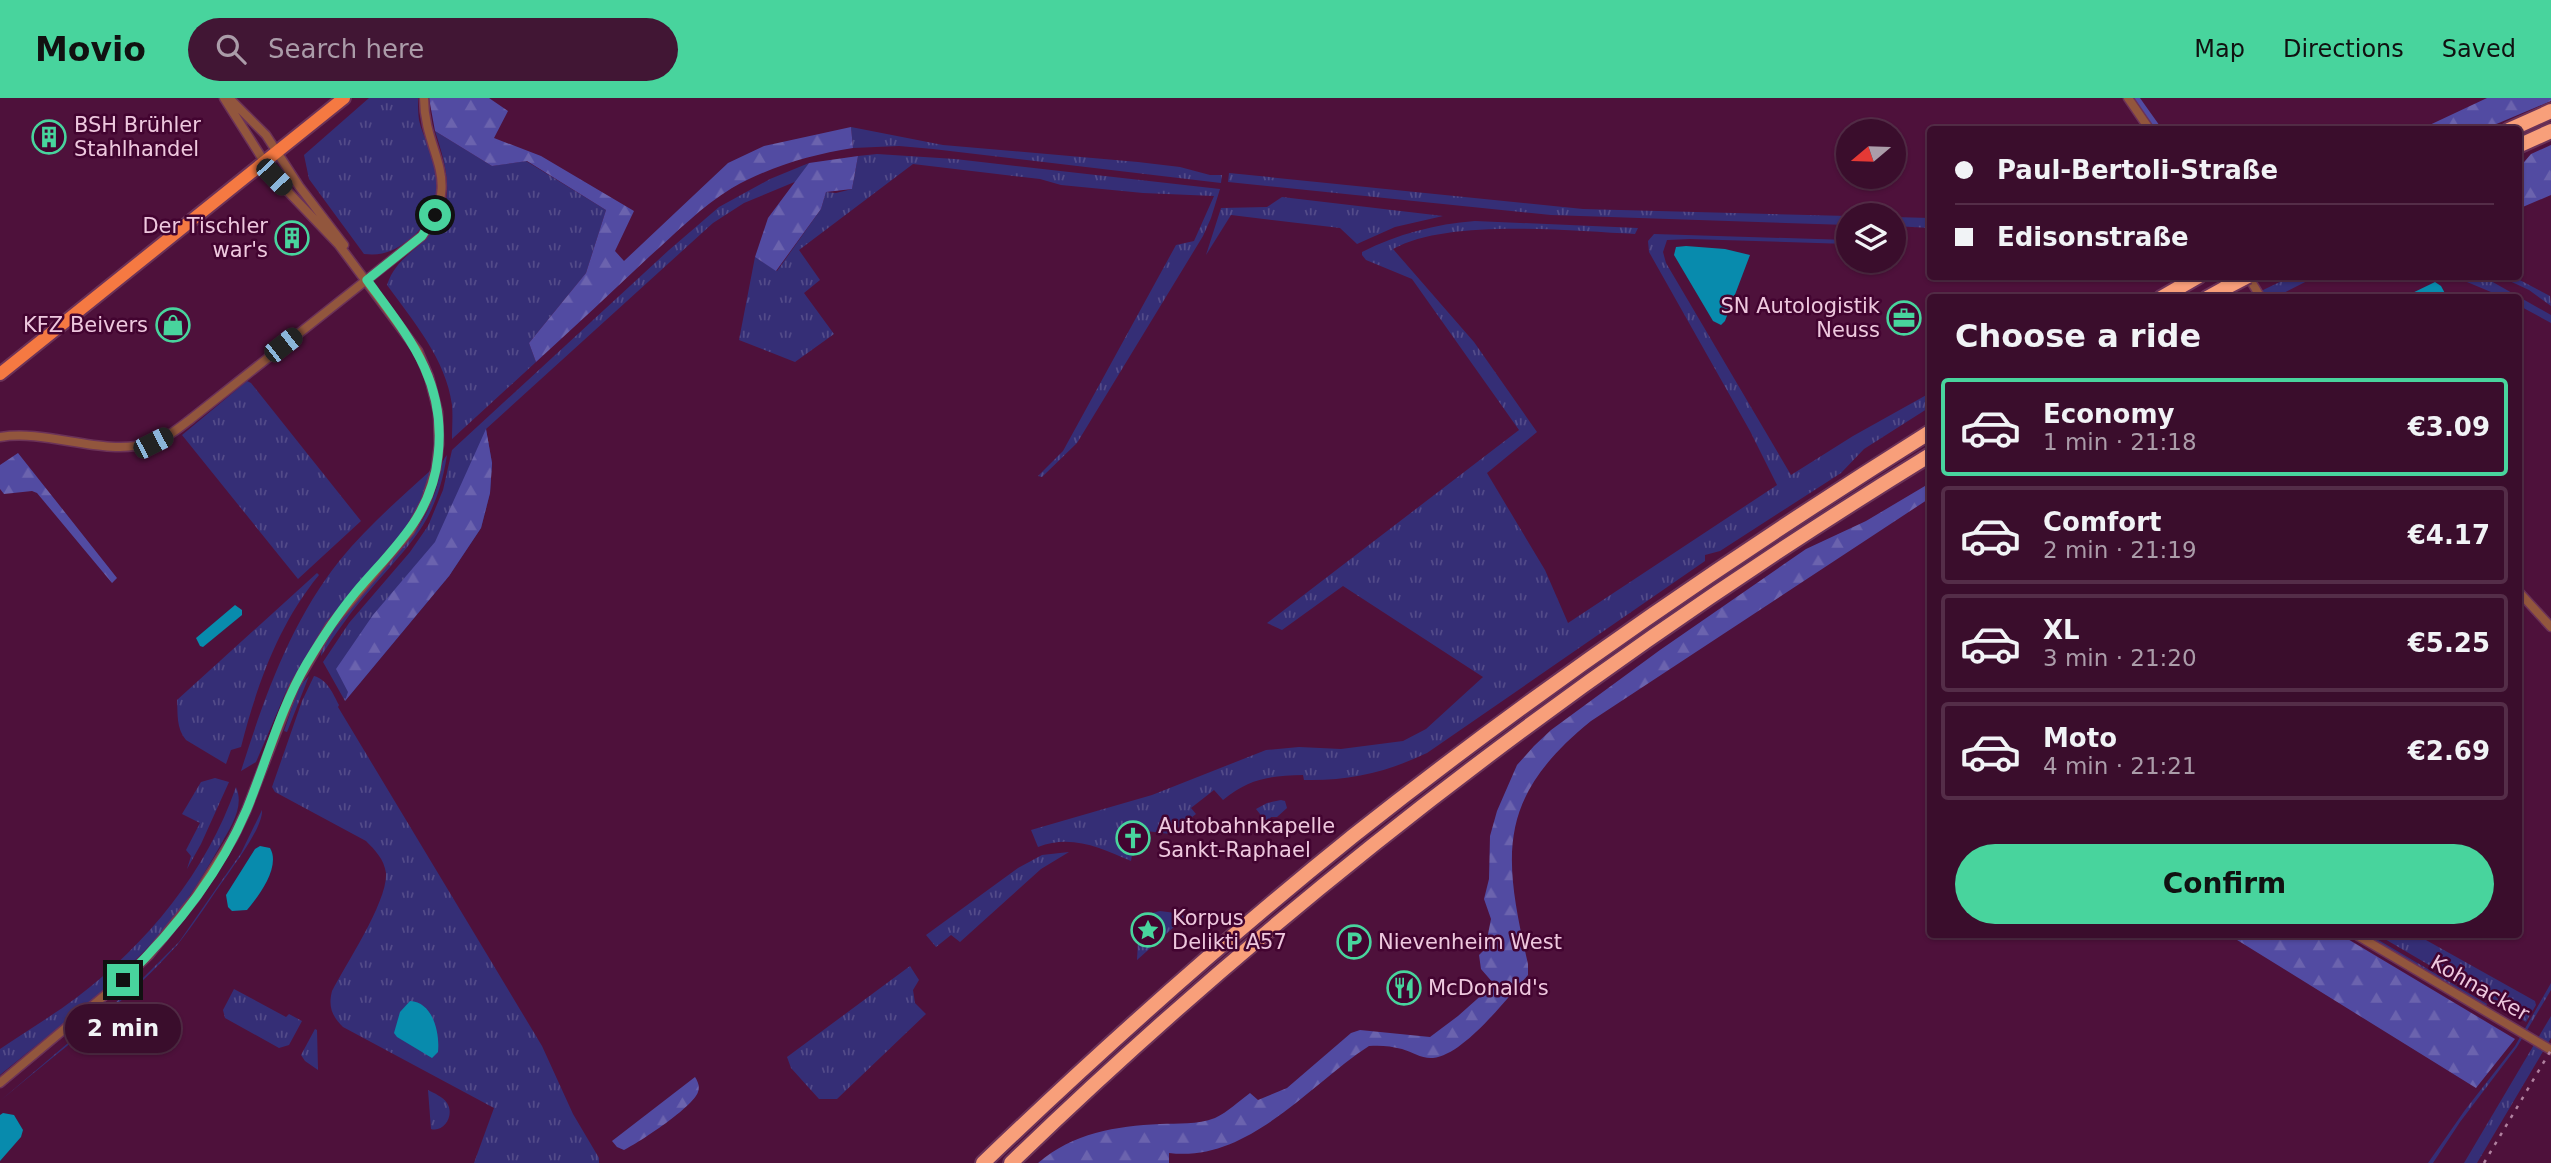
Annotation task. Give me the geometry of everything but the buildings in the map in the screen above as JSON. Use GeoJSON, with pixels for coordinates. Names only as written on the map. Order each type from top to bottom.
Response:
{"type":"FeatureCollection","features":[{"type":"Feature","properties":{"kind":"highway"},"geometry":{"type":"LineString","coordinates":[[2518,126],[2551,111]]}},
{"type":"Feature","properties":{"kind":"highway"},"geometry":{"type":"LineString","coordinates":[[2522,144],[2551,131]]}},
{"type":"Feature","properties":{"kind":"highway"},"geometry":{"type":"LineString","coordinates":[[2168,294],[2192,280]]}},
{"type":"Feature","properties":{"kind":"highway"},"geometry":{"type":"LineString","coordinates":[[2214,294],[2240,280]]}},
{"type":"Feature","properties":{"kind":"highway"},"geometry":{"type":"LineString","coordinates":[[983,1163],[1133,1024],[1257,916],[1399,800],[1531,701],[1692,587],[1927,434]]}},
{"type":"Feature","properties":{"kind":"highway"},"geometry":{"type":"LineString","coordinates":[[1011,1163],[1143,1040],[1250,946],[1422,806],[1616,662],[1758,565],[1927,457]]}},
{"type":"Feature","properties":{"kind":"main road"},"geometry":{"type":"LineString","coordinates":[[0,374],[344,98]]}},
{"type":"Feature","properties":{"kind":"street"},"geometry":{"type":"LineString","coordinates":[[0,1083],[123,980],[149,955],[195,898],[233,838],[246,811],[287,700],[308,662],[346,605],[410,531],[426,500],[436,469],[439,444],[438,412],[433,388],[418,351],[341,240],[299,186],[266,135],[226,98]]}},
{"type":"Feature","properties":{"kind":"street"},"geometry":{"type":"LineString","coordinates":[[226,98],[274,177],[339,245],[367,280]]}},
{"type":"Feature","properties":{"kind":"street"},"geometry":{"type":"LineString","coordinates":[[0,437],[23,434],[121,446],[153,443],[192,418],[367,280],[422,236],[440,203],[442,175],[428,129],[424,98]]}},
{"type":"Feature","properties":{"kind":"street"},"geometry":{"type":"LineString","coordinates":[[2129,98],[2147,126]]}},
{"type":"Feature","properties":{"kind":"street"},"geometry":{"type":"LineString","coordinates":[[2522,595],[2551,627]]}},
{"type":"Feature","properties":{"kind":"street","name":"Kohnacker"},"geometry":{"type":"LineString","coordinates":[[2362,938],[2551,1050]]}},
{"type":"Feature","properties":{"kind":"green space"},"geometry":{"type":"Polygon","coordinates":[[[369,98],[418,98],[419,120],[433,159],[437,182],[432,210],[416,234],[393,250],[364,254],[309,179],[304,155],[369,98]]]}},
{"type":"Feature","properties":{"kind":"green space"},"geometry":{"type":"Polygon","coordinates":[[[429,98],[489,98],[508,111],[494,138],[541,156],[634,211],[615,251],[624,261],[728,163],[764,146],[851,127],[853,148],[821,154],[776,168],[721,195],[679,229],[536,362],[529,343],[586,273],[606,210],[527,161],[492,166],[435,131],[429,98]]]}},
{"type":"Feature","properties":{"kind":"green space"},"geometry":{"type":"Polygon","coordinates":[[[2133,98],[2140,98],[2160,126],[2151,126],[2133,98]]]}},
{"type":"Feature","properties":{"kind":"green space"},"geometry":{"type":"Polygon","coordinates":[[[2487,98],[2551,98],[2551,101],[2494,125],[2427,126],[2487,98]]]}},
{"type":"Feature","properties":{"kind":"green space"},"geometry":{"type":"Polygon","coordinates":[[[851,127],[943,145],[1180,167],[1210,175],[1222,175],[1221,183],[933,149],[899,146],[853,148],[851,127]]]}},
{"type":"Feature","properties":{"kind":"green space"},"geometry":{"type":"Polygon","coordinates":[[[435,131],[492,166],[526,161],[606,210],[586,273],[529,343],[536,362],[452,439],[452,405],[443,372],[427,341],[387,285],[399,264],[430,234],[445,207],[447,179],[435,131]]]}},
{"type":"Feature","properties":{"kind":"green space"},"geometry":{"type":"Polygon","coordinates":[[[2551,145],[2551,195],[2522,207],[2522,164],[2531,154],[2551,145]]]}},
{"type":"Feature","properties":{"kind":"green space"},"geometry":{"type":"Polygon","coordinates":[[[877,154],[955,159],[1220,189],[1203,236],[1077,443],[1042,477],[1038,476],[1063,451],[1176,245],[1194,241],[1214,196],[1061,185],[1040,179],[913,164],[799,250],[820,280],[804,293],[834,334],[795,362],[739,340],[755,257],[777,271],[821,209],[826,192],[836,193],[852,189],[858,156],[877,154]]]}},
{"type":"Feature","properties":{"kind":"green space"},"geometry":{"type":"Polygon","coordinates":[[[858,156],[852,189],[826,192],[821,209],[776,271],[755,257],[768,218],[809,163],[858,156]]]}},
{"type":"Feature","properties":{"kind":"green space"},"geometry":{"type":"Polygon","coordinates":[[[809,163],[797,181],[744,203],[713,223],[486,429],[492,463],[490,493],[481,528],[449,576],[345,701],[323,662],[349,623],[410,552],[428,526],[443,490],[452,450],[719,207],[770,179],[809,163]]]}},
{"type":"Feature","properties":{"kind":"green space"},"geometry":{"type":"Polygon","coordinates":[[[1229,173],[1583,209],[1836,216],[1836,225],[1551,215],[1228,182],[1229,173]]]}},
{"type":"Feature","properties":{"kind":"green space"},"geometry":{"type":"Polygon","coordinates":[[[1282,197],[1443,216],[1395,227],[1357,244],[1340,228],[1231,215],[1206,255],[1221,208],[1267,207],[1282,197]]]}},
{"type":"Feature","properties":{"kind":"green space"},"geometry":{"type":"Polygon","coordinates":[[[1906,217],[1927,218],[1927,228],[1906,227],[1906,217]]]}},
{"type":"Feature","properties":{"kind":"green space"},"geometry":{"type":"Polygon","coordinates":[[[1475,221],[1638,228],[1635,234],[1545,229],[1477,230],[1417,239],[1393,249],[1474,342],[1537,432],[1487,473],[1545,570],[1568,623],[1777,485],[1750,431],[1649,252],[1648,241],[1654,234],[1836,240],[1836,244],[1667,240],[1663,252],[1666,263],[1791,475],[1927,395],[1927,409],[1864,449],[1841,473],[1720,551],[1705,555],[1705,561],[1427,753],[1383,770],[1353,777],[1304,780],[1303,775],[1260,780],[1242,787],[1223,800],[1214,790],[1191,808],[1196,814],[1170,834],[1131,829],[1124,835],[1125,844],[1133,849],[1131,861],[1097,847],[1074,842],[1050,843],[1038,847],[1031,830],[1152,795],[1266,750],[1299,747],[1341,749],[1403,741],[1426,729],[1483,677],[1343,586],[1282,630],[1267,623],[1519,430],[1412,279],[1366,260],[1362,255],[1362,252],[1403,235],[1431,227],[1475,221]]]}},
{"type":"Feature","properties":{"kind":"green space"},"geometry":{"type":"Polygon","coordinates":[[[2284,280],[2309,280],[2282,294],[2263,294],[2261,291],[2284,280]]]}},
{"type":"Feature","properties":{"kind":"green space"},"geometry":{"type":"Polygon","coordinates":[[[2462,280],[2488,280],[2514,294],[2496,294],[2462,280]]]}},
{"type":"Feature","properties":{"kind":"green space"},"geometry":{"type":"Polygon","coordinates":[[[2507,280],[2520,280],[2550,296],[2551,306],[2529,290],[2507,280]]]}},
{"type":"Feature","properties":{"kind":"green space"},"geometry":{"type":"Polygon","coordinates":[[[2522,299],[2551,315],[2551,323],[2522,307],[2522,299]]]}},
{"type":"Feature","properties":{"kind":"green space"},"geometry":{"type":"Polygon","coordinates":[[[247,381],[361,521],[298,579],[182,435],[247,381]]]}},
{"type":"Feature","properties":{"kind":"green space"},"geometry":{"type":"Polygon","coordinates":[[[486,429],[492,463],[490,493],[481,528],[449,576],[345,701],[348,692],[336,669],[373,615],[435,542],[486,429]]]}},
{"type":"Feature","properties":{"kind":"green space"},"geometry":{"type":"Polygon","coordinates":[[[18,453],[117,578],[112,583],[37,493],[32,491],[4,494],[0,489],[0,465],[18,453]]]}},
{"type":"Feature","properties":{"kind":"green space"},"geometry":{"type":"Polygon","coordinates":[[[447,455],[436,498],[420,530],[338,630],[321,656],[325,644],[346,612],[404,547],[421,523],[433,499],[447,455]]]}},
{"type":"Feature","properties":{"kind":"green space"},"geometry":{"type":"Polygon","coordinates":[[[431,470],[420,503],[403,532],[326,624],[288,687],[256,762],[241,771],[270,688],[307,608],[340,560],[361,536],[431,470]]]}},
{"type":"Feature","properties":{"kind":"green space"},"geometry":{"type":"Polygon","coordinates":[[[1927,485],[1927,500],[1591,721],[1560,749],[1538,776],[1523,803],[1514,830],[1512,860],[1514,891],[1528,975],[1484,1024],[1458,1047],[1445,1055],[1429,1058],[1394,1047],[1369,1046],[1276,1118],[1251,1134],[1225,1146],[1198,1153],[1169,1153],[1169,1163],[1038,1163],[1080,1138],[1111,1129],[1194,1123],[1215,1118],[1250,1093],[1258,1100],[1287,1088],[1351,1033],[1360,1030],[1430,1037],[1458,1016],[1494,984],[1481,969],[1479,955],[1485,949],[1491,919],[1484,899],[1489,879],[1490,836],[1497,811],[1517,765],[1551,730],[1660,650],[1806,549],[1866,521],[1927,485]]]}},
{"type":"Feature","properties":{"kind":"green space"},"geometry":{"type":"Polygon","coordinates":[[[317,573],[319,575],[292,614],[271,656],[241,747],[231,750],[226,764],[186,740],[179,726],[177,700],[317,573]]]}},
{"type":"Feature","properties":{"kind":"green space"},"geometry":{"type":"Polygon","coordinates":[[[309,676],[287,732],[284,731],[299,687],[309,676]]]}},
{"type":"Feature","properties":{"kind":"green space"},"geometry":{"type":"Polygon","coordinates":[[[314,676],[323,681],[332,692],[338,707],[542,1046],[573,1114],[599,1158],[599,1163],[474,1163],[494,1108],[343,1027],[336,1019],[330,1002],[332,991],[373,916],[385,885],[386,873],[376,851],[366,841],[275,792],[272,787],[302,701],[314,676]]]}},
{"type":"Feature","properties":{"kind":"green space"},"geometry":{"type":"Polygon","coordinates":[[[215,778],[229,782],[187,869],[191,856],[186,850],[200,823],[182,814],[201,782],[215,778]]]}},
{"type":"Feature","properties":{"kind":"green space"},"geometry":{"type":"Polygon","coordinates":[[[236,787],[239,802],[232,825],[195,887],[167,926],[108,986],[0,1075],[0,1049],[67,1005],[102,977],[127,954],[172,904],[209,848],[236,787]]]}},
{"type":"Feature","properties":{"kind":"green space"},"geometry":{"type":"Polygon","coordinates":[[[1285,801],[1287,808],[1277,817],[1271,817],[1267,823],[1256,809],[1285,801]]]}},
{"type":"Feature","properties":{"kind":"green space"},"geometry":{"type":"Polygon","coordinates":[[[262,810],[259,824],[250,842],[178,944],[115,1006],[0,1101],[136,985],[179,942],[241,853],[262,810]]]}},
{"type":"Feature","properties":{"kind":"green space"},"geometry":{"type":"Polygon","coordinates":[[[1069,852],[1041,869],[960,942],[951,935],[936,947],[926,935],[1018,868],[1042,855],[1069,852]]]}},
{"type":"Feature","properties":{"kind":"green space"},"geometry":{"type":"Polygon","coordinates":[[[1160,911],[1183,914],[1184,918],[1137,960],[1139,923],[1148,914],[1160,911]]]}},
{"type":"Feature","properties":{"kind":"green space"},"geometry":{"type":"Polygon","coordinates":[[[2234,938],[2346,938],[2515,1039],[2476,1088],[2234,938]]]}},
{"type":"Feature","properties":{"kind":"green space"},"geometry":{"type":"Polygon","coordinates":[[[2370,938],[2375,938],[2487,1004],[2486,1006],[2370,938]]]}},
{"type":"Feature","properties":{"kind":"green space"},"geometry":{"type":"Polygon","coordinates":[[[2383,938],[2422,938],[2535,1001],[2536,1005],[2526,1022],[2383,938]]]}},
{"type":"Feature","properties":{"kind":"green space"},"geometry":{"type":"Polygon","coordinates":[[[910,966],[919,980],[913,990],[915,1003],[926,1014],[837,1099],[819,1099],[791,1068],[787,1057],[910,966]]]}},
{"type":"Feature","properties":{"kind":"green space"},"geometry":{"type":"Polygon","coordinates":[[[2551,983],[2551,990],[2517,1047],[2460,1122],[2433,1163],[2428,1163],[2515,1046],[2551,983]]]}},
{"type":"Feature","properties":{"kind":"green space"},"geometry":{"type":"Polygon","coordinates":[[[234,989],[286,1017],[289,1014],[302,1021],[289,1045],[279,1048],[225,1018],[223,1010],[234,989]]]}},
{"type":"Feature","properties":{"kind":"green space"},"geometry":{"type":"Polygon","coordinates":[[[2551,1016],[2551,1038],[2477,1163],[2464,1163],[2551,1016]]]}},
{"type":"Feature","properties":{"kind":"green space"},"geometry":{"type":"Polygon","coordinates":[[[315,1029],[317,1030],[318,1070],[301,1055],[315,1029]]]}},
{"type":"Feature","properties":{"kind":"green space"},"geometry":{"type":"Polygon","coordinates":[[[695,1077],[698,1092],[677,1115],[624,1150],[612,1141],[695,1077]]]}},
{"type":"Feature","properties":{"kind":"green space"},"geometry":{"type":"Polygon","coordinates":[[[428,1090],[447,1103],[450,1113],[444,1126],[436,1130],[431,1129],[428,1090]]]}},
{"type":"Feature","properties":{"kind":"water"},"geometry":{"type":"Polygon","coordinates":[[[1676,247],[1725,249],[1750,255],[1725,321],[1721,325],[1713,321],[1674,255],[1676,247]]]}},
{"type":"Feature","properties":{"kind":"water"},"geometry":{"type":"Polygon","coordinates":[[[2435,282],[2445,294],[2410,294],[2435,282]]]}},
{"type":"Feature","properties":{"kind":"water"},"geometry":{"type":"Polygon","coordinates":[[[235,605],[242,610],[242,615],[203,647],[200,646],[196,638],[235,605]]]}},
{"type":"Feature","properties":{"kind":"water"},"geometry":{"type":"Polygon","coordinates":[[[260,846],[270,848],[273,855],[271,872],[247,910],[232,911],[228,907],[226,895],[255,849],[260,846]]]}},
{"type":"Feature","properties":{"kind":"water"},"geometry":{"type":"Polygon","coordinates":[[[410,1001],[424,1007],[433,1020],[438,1052],[432,1058],[394,1033],[400,1012],[410,1001]]]}},
{"type":"Feature","properties":{"kind":"water"},"geometry":{"type":"Polygon","coordinates":[[[0,1115],[14,1115],[23,1130],[21,1137],[0,1161],[0,1115]]]}},
{"type":"Feature","properties":{"kind":"railway"},"geometry":{"type":"LineString","coordinates":[[2484,1163],[2551,1050]]}},
{"type":"Feature","properties":{"kind":"place","name":"BSH Brühler Stahlhandel"},"geometry":{"type":"Point","coordinates":[49,137]}},
{"type":"Feature","properties":{"kind":"place","name":"Der Tischler war's"},"geometry":{"type":"Point","coordinates":[292,238]}},
{"type":"Feature","properties":{"kind":"place","name":"SN Autologistik Neuss"},"geometry":{"type":"Point","coordinates":[1904,318]}},
{"type":"Feature","properties":{"kind":"place","name":"KFZ Beivers"},"geometry":{"type":"Point","coordinates":[173,325]}},
{"type":"Feature","properties":{"kind":"place","name":"Autobahnkapelle Sankt-Raphael"},"geometry":{"type":"Point","coordinates":[1133,838]}},
{"type":"Feature","properties":{"kind":"place","name":"Korpus Delikti A57"},"geometry":{"type":"Point","coordinates":[1148,930]}},
{"type":"Feature","properties":{"kind":"place","name":"Nievenheim West"},"geometry":{"type":"Point","coordinates":[1354,942]}},
{"type":"Feature","properties":{"kind":"place","name":"McDonald's"},"geometry":{"type":"Point","coordinates":[1404,988]}},
{"type":"Feature","properties":{"kind":"route"},"geometry":{"type":"LineString","coordinates":[[123,980],[149,955],[204,884],[233,838],[246,811],[287,700],[308,662],[330,626],[410,531],[426,500],[434,480],[439,444],[440,427],[433,388],[418,351],[367,280],[422,236],[435,215]]}}]}
